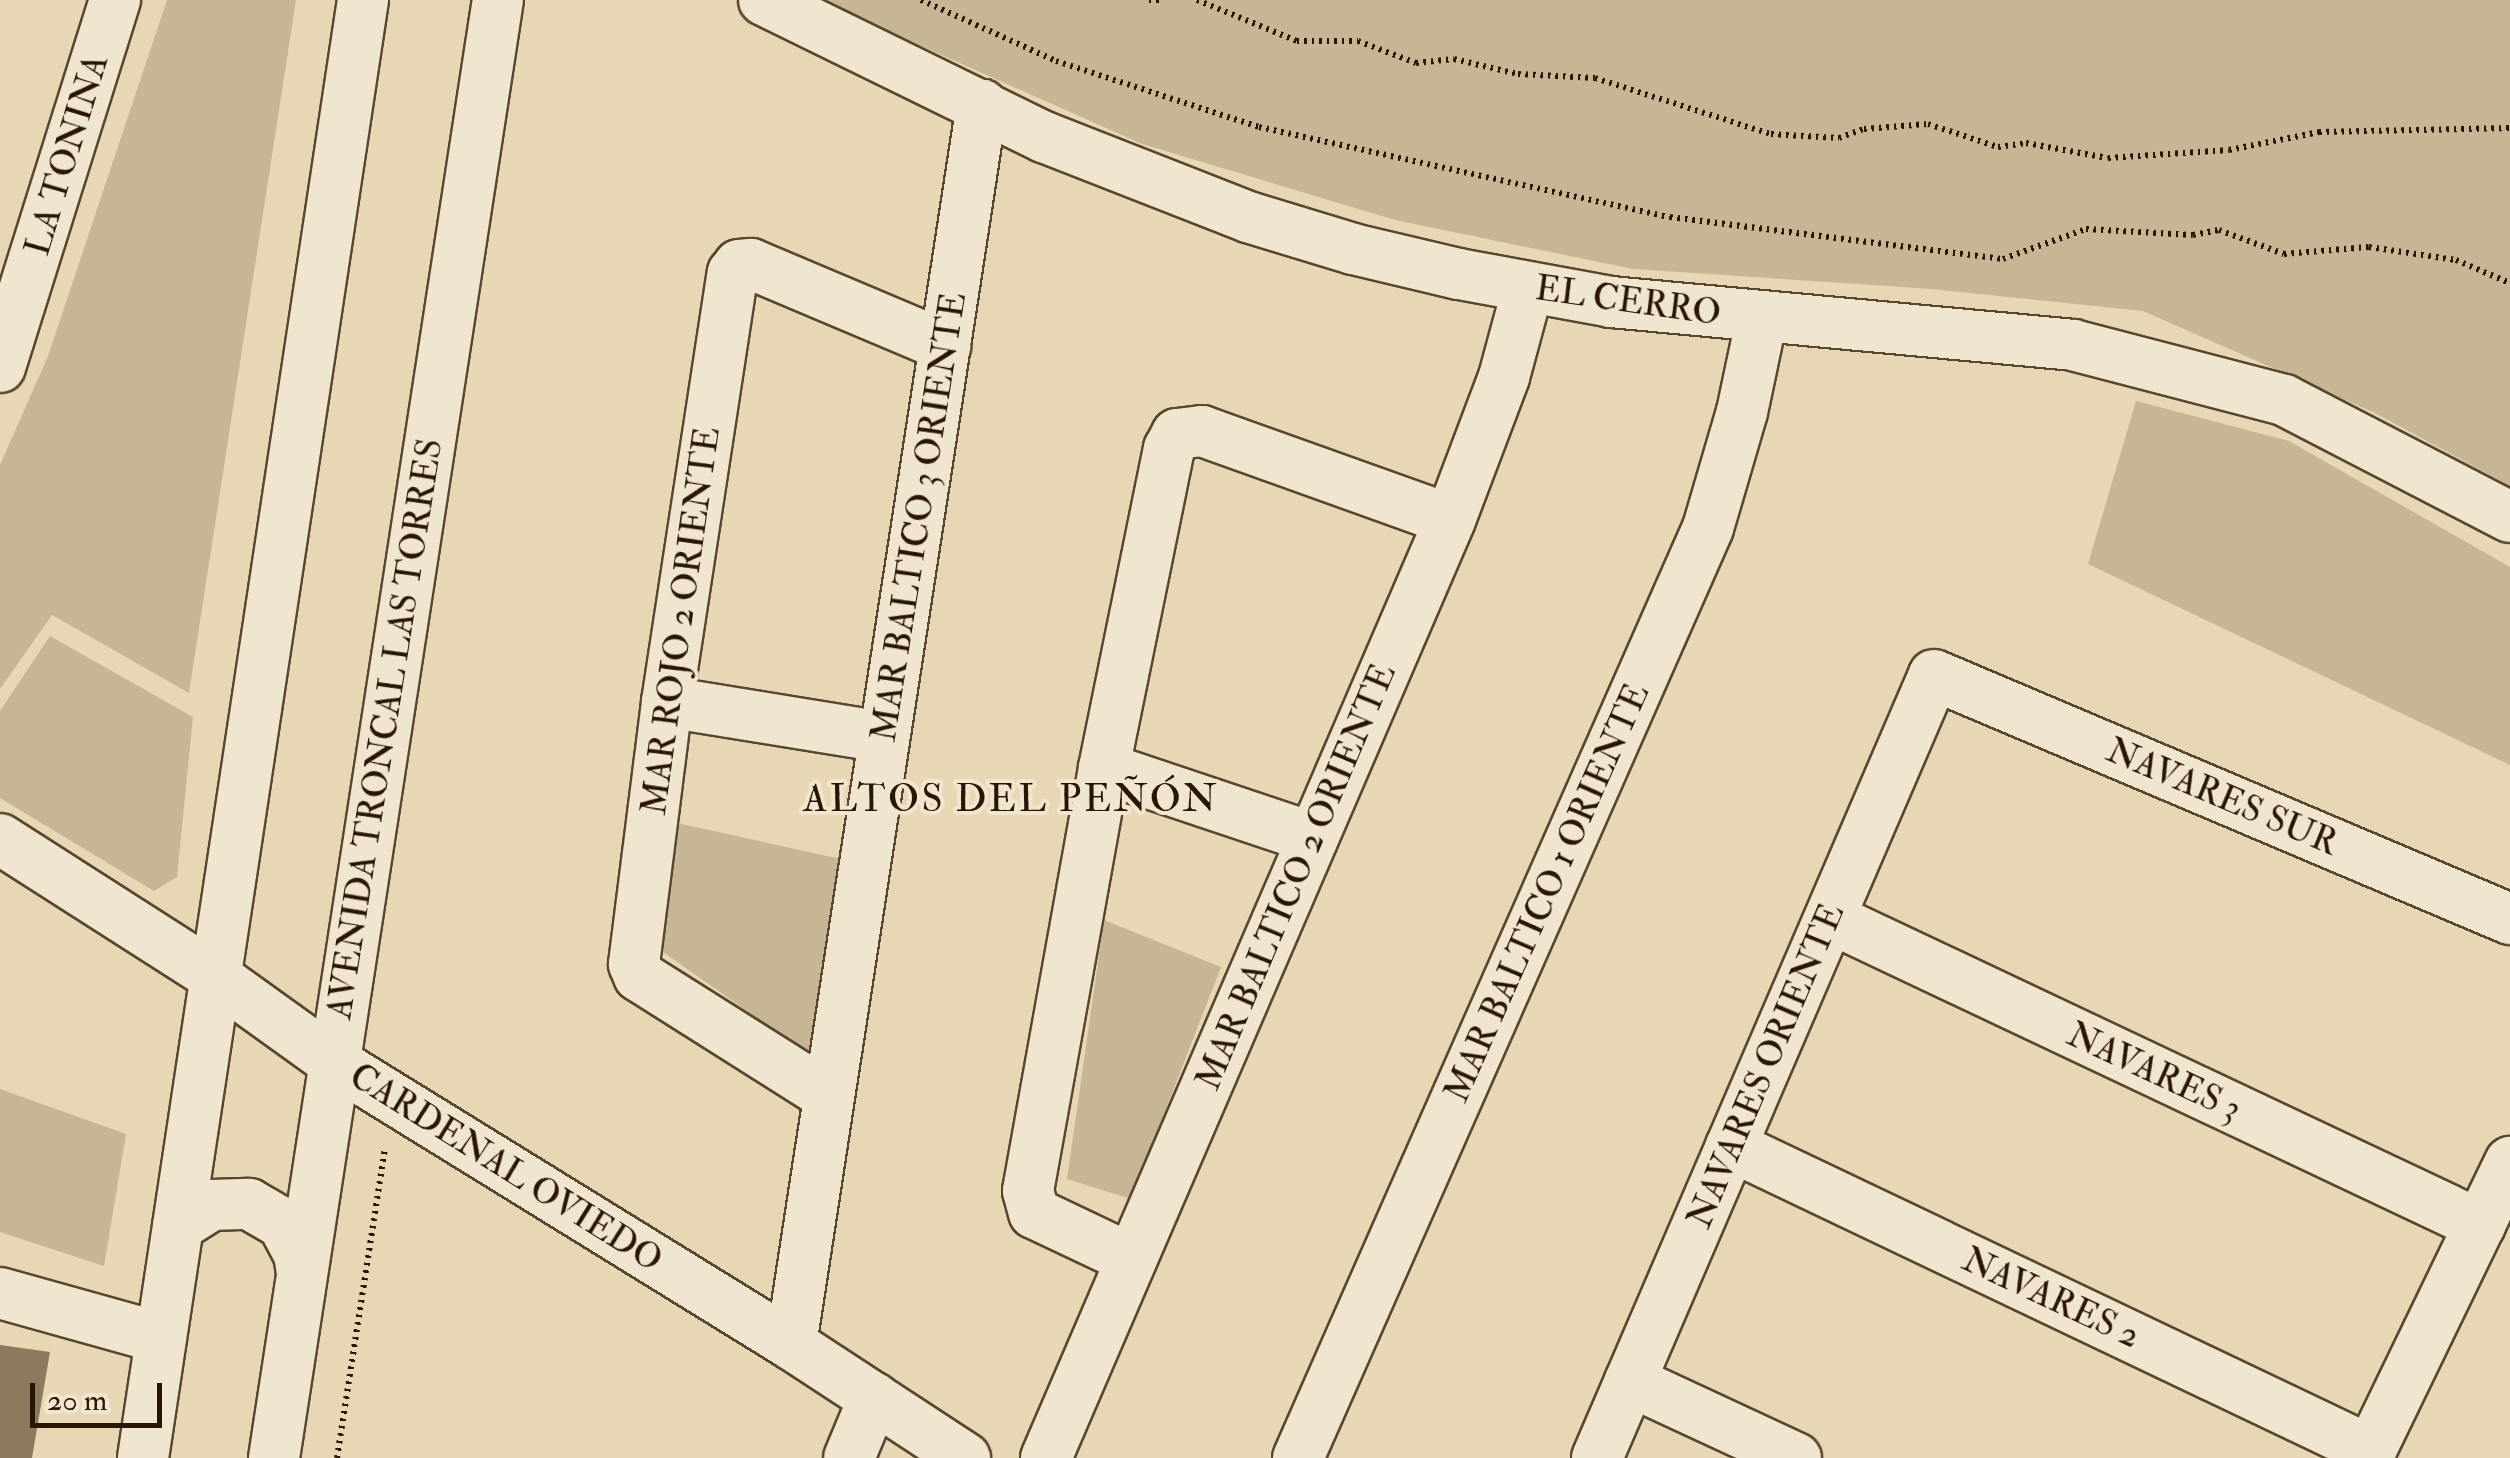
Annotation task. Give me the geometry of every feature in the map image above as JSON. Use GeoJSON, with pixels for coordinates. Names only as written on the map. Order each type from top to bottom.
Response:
{"type":"FeatureCollection","features":[{"type":"Feature","properties":{"kind":"street","name":"LA TONINA"},"geometry":{"type":"LineString","coordinates":[[0,367],[115,0]]}},
{"type":"Feature","properties":{"kind":"street"},"geometry":{"type":"LineString","coordinates":[[142,1458],[363,0]]}},
{"type":"Feature","properties":{"kind":"street","name":"AVENIDA TRONCAL LAS TORRES"},"geometry":{"type":"LineString","coordinates":[[274,1458],[498,0]]}},
{"type":"Feature","properties":{"kind":"street","name":"EL CERRO"},"geometry":{"type":"LineString","coordinates":[[764,0],[1060,144],[1248,217],[1353,248],[1528,288],[1762,317],[1912,326],[2073,345],[2284,400],[2510,518]]}},
{"type":"Feature","properties":{"kind":"street","name":"MAR BALTICO 3 ORIENTE"},"geometry":{"type":"LineString","coordinates":[[790,1344],[982,105]]}},
{"type":"Feature","properties":{"kind":"street","name":"MAR ROJO 2 ORIENTE"},"geometry":{"type":"LineString","coordinates":[[828,1096],[639,976],[634,964],[667,702],[734,273],[740,265],[765,269],[944,346]]}},
{"type":"Feature","properties":{"kind":"street","name":"MAR BALTICO 2 ORIENTE"},"geometry":{"type":"LineString","coordinates":[[1046,1458],[1450,520],[1504,377],[1528,288]]}},
{"type":"Feature","properties":{"kind":"street","name":"MAR BALTICO 1 ORIENTE"},"geometry":{"type":"LineString","coordinates":[[1298,1458],[1708,528],[1742,412],[1762,317]]}},
{"type":"Feature","properties":{"kind":"street"},"geometry":{"type":"LineString","coordinates":[[1131,1259],[1034,1213],[1028,1204],[1104,768],[1169,449],[1177,434],[1202,431],[1450,520]]}},
{"type":"Feature","properties":{"kind":"street","name":"NAVARES ORIENTE"},"geometry":{"type":"LineString","coordinates":[[1596,1458],[1934,674]]}},
{"type":"Feature","properties":{"kind":"street","name":"NAVARES SUR"},"geometry":{"type":"LineString","coordinates":[[1934,674],[2510,919]]}},
{"type":"Feature","properties":{"kind":"street"},"geometry":{"type":"LineString","coordinates":[[667,702],[884,737]]}},
{"type":"Feature","properties":{"kind":"street"},"geometry":{"type":"LineString","coordinates":[[1104,768],[1313,838]]}},
{"type":"Feature","properties":{"kind":"street","name":"CARDENAL OVIEDO"},"geometry":{"type":"LineString","coordinates":[[0,840],[217,978],[334,1062],[790,1344],[965,1458]]}},
{"type":"Feature","properties":{"kind":"street","name":"NAVARES 3"},"geometry":{"type":"LineString","coordinates":[[1830,918],[2480,1225]]}},
{"type":"Feature","properties":{"kind":"street","name":"NAVARES 2"},"geometry":{"type":"LineString","coordinates":[[1731,1146],[2369,1454]]}},
{"type":"Feature","properties":{"kind":"street"},"geometry":{"type":"LineString","coordinates":[[2369,1454],[2510,1162]]}},
{"type":"Feature","properties":{"kind":"street"},"geometry":{"type":"LineString","coordinates":[[178,1226],[210,1206],[249,1204],[282,1224],[299,1254],[302,1272]]}},
{"type":"Feature","properties":{"kind":"street"},"geometry":{"type":"LineString","coordinates":[[0,1293],[161,1338]]}},
{"type":"Feature","properties":{"kind":"street"},"geometry":{"type":"LineString","coordinates":[[1630,1381],[1796,1458]]}},
{"type":"Feature","properties":{"kind":"street"},"geometry":{"type":"LineString","coordinates":[[849,1458],[874,1398]]}},
{"type":"Feature","properties":{"kind":"path"},"geometry":{"type":"LineString","coordinates":[[921,0],[1056,61],[1259,127],[1670,218],[2003,259],[2086,229],[2192,235],[2219,230],[2284,254],[2369,247],[2456,260],[2510,284]]}},
{"type":"Feature","properties":{"kind":"path"},"geometry":{"type":"LineString","coordinates":[[1149,0],[1162,0]]}},
{"type":"Feature","properties":{"kind":"path"},"geometry":{"type":"LineString","coordinates":[[1197,0],[1297,41],[1358,41],[1416,64],[1454,60],[1518,74],[1595,78],[1771,134],[1839,138],[1864,129],[1928,124],[1988,145],[2026,143],[2108,158],[2229,150],[2319,132],[2510,128]]}},
{"type":"Feature","properties":{"kind":"path"},"geometry":{"type":"LineString","coordinates":[[337,1458],[393,1099]]}},
{"type":"Feature","properties":{"kind":"shaded area"},"geometry":{"type":"Polygon","coordinates":[[[167,0],[296,0],[189,693],[52,615],[0,689],[0,465],[48,356],[167,0]]]}},
{"type":"Feature","properties":{"kind":"shaded area"},"geometry":{"type":"Polygon","coordinates":[[[818,0],[2510,0],[2510,486],[2375,413],[2143,311],[1931,289],[1633,269],[1395,220],[1142,144],[818,0]]]}},
{"type":"Feature","properties":{"kind":"shaded area"},"geometry":{"type":"Polygon","coordinates":[[[2136,401],[2289,441],[2510,567],[2510,765],[2088,564],[2136,401]]]}},
{"type":"Feature","properties":{"kind":"shaded area"},"geometry":{"type":"Polygon","coordinates":[[[50,636],[193,717],[177,877],[154,891],[0,798],[0,711],[50,636]]]}},
{"type":"Feature","properties":{"kind":"shaded area"},"geometry":{"type":"Polygon","coordinates":[[[677,823],[841,859],[808,1054],[663,952],[677,823]]]}},
{"type":"Feature","properties":{"kind":"shaded area"},"geometry":{"type":"Polygon","coordinates":[[[1104,920],[1221,967],[1131,1199],[1067,1179],[1104,920]]]}},
{"type":"Feature","properties":{"kind":"shaded area"},"geometry":{"type":"Polygon","coordinates":[[[0,1089],[126,1134],[104,1266],[0,1232],[0,1089]]]}},
{"type":"Feature","properties":{"kind":"building"},"geometry":{"type":"Polygon","coordinates":[[[0,1345],[50,1352],[32,1458],[0,1458],[0,1345]]]}},
{"type":"Feature","properties":{"kind":"district","name":"ALTOS DEL PEÑÓN"},"geometry":{"type":"Point","coordinates":[1011,800]}}]}
